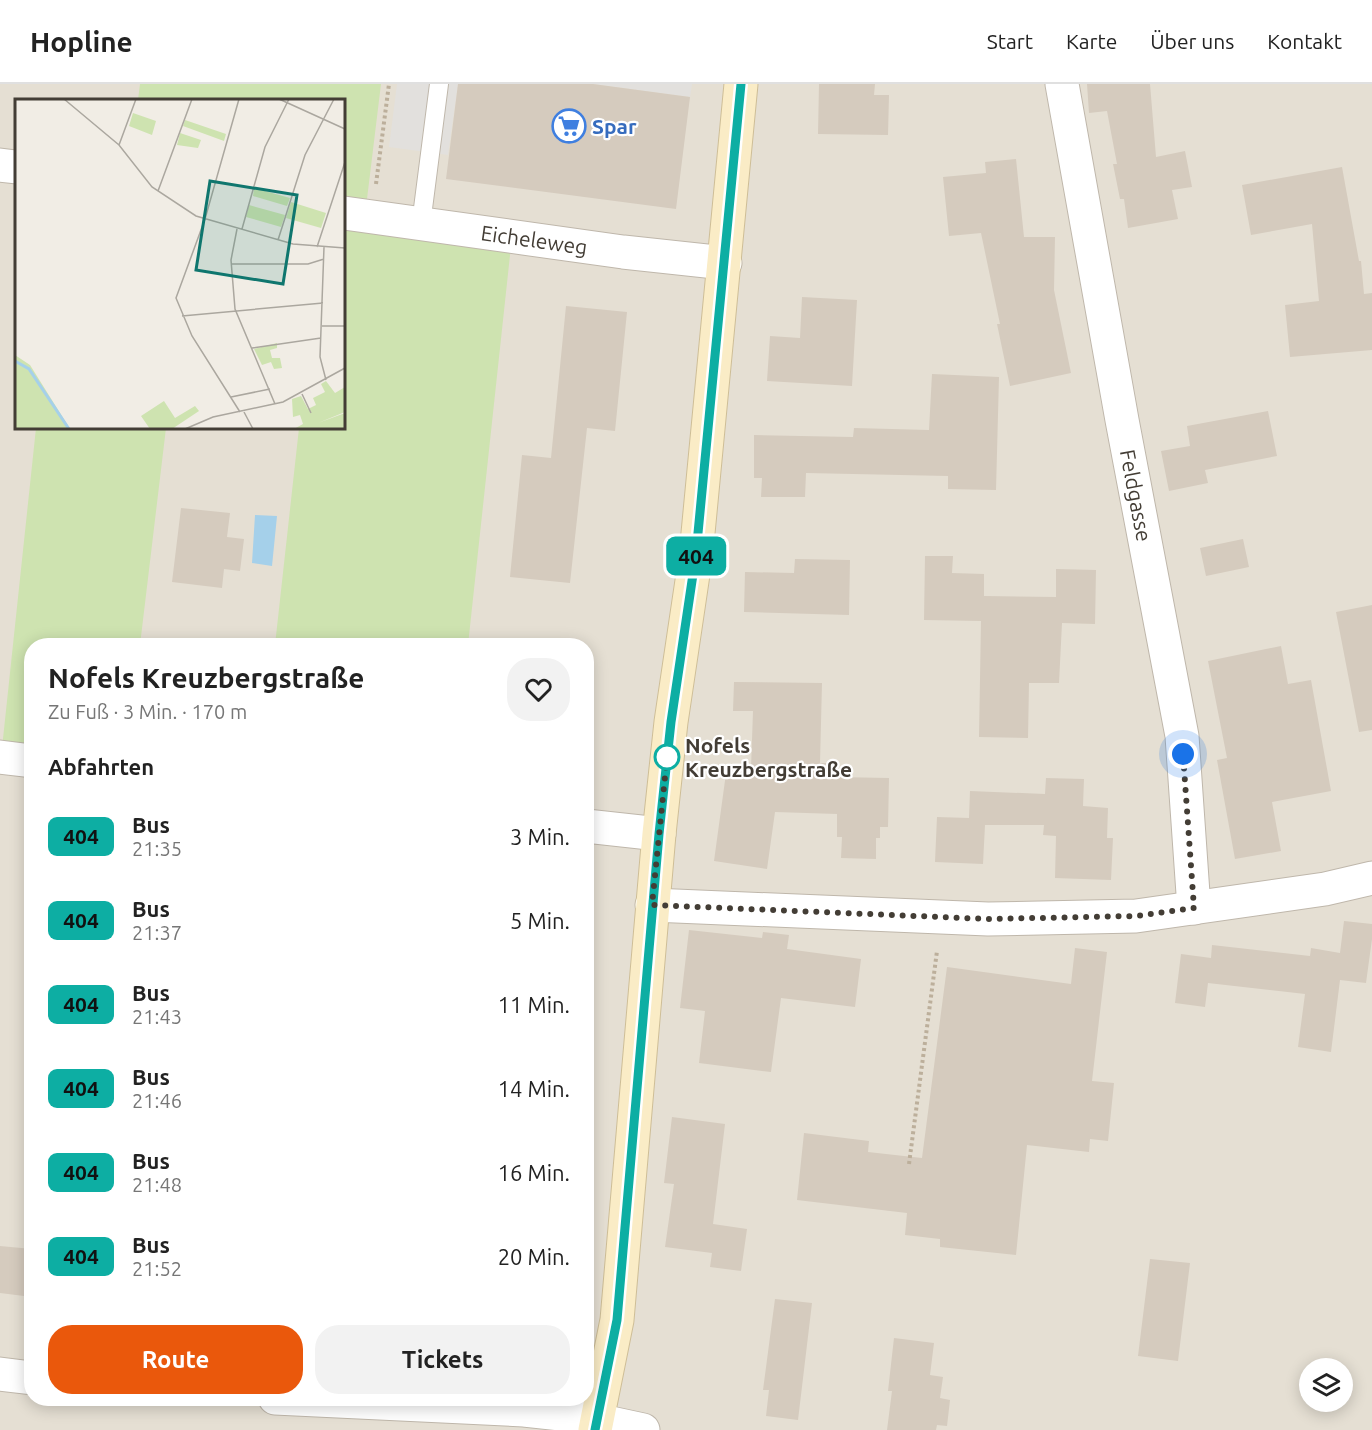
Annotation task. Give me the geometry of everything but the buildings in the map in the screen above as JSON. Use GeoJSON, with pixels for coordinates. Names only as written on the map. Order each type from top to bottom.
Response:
{"type":"FeatureCollection","features":[{"type":"Feature","properties":{"kind":"main road"},"geometry":{"type":"LineString","coordinates":[[597,1425],[617,1320],[659,834],[671,722],[696,554],[741,84]]}},
{"type":"Feature","properties":{"kind":"street","name":"Feldgasse"},"geometry":{"type":"LineString","coordinates":[[1062,84],[1124,431],[1182,736],[1194,908]]}},
{"type":"Feature","properties":{"kind":"street"},"geometry":{"type":"LineString","coordinates":[[0,165],[15,167]]}},
{"type":"Feature","properties":{"kind":"street","name":"Eicheleweg"},"geometry":{"type":"LineString","coordinates":[[358,215],[725,264]]}},
{"type":"Feature","properties":{"kind":"street"},"geometry":{"type":"LineString","coordinates":[[0,757],[24,760]]}},
{"type":"Feature","properties":{"kind":"street"},"geometry":{"type":"LineString","coordinates":[[594,827],[659,834]]}},
{"type":"Feature","properties":{"kind":"street"},"geometry":{"type":"LineString","coordinates":[[652,905],[941,918],[1048,919],[1136,916],[1325,889],[1372,878]]}},
{"type":"Feature","properties":{"kind":"street"},"geometry":{"type":"LineString","coordinates":[[0,1374],[24,1377]]}},
{"type":"Feature","properties":{"kind":"street"},"geometry":{"type":"LineString","coordinates":[[441,1406],[524,1410],[578,1416],[597,1425],[643,1430]]}},
{"type":"Feature","properties":{"kind":"lane"},"geometry":{"type":"LineString","coordinates":[[421,224],[439,84]]}},
{"type":"Feature","properties":{"kind":"path"},"geometry":{"type":"LineString","coordinates":[[358,215],[389,84]]}},
{"type":"Feature","properties":{"kind":"path"},"geometry":{"type":"LineString","coordinates":[[909,1164],[941,918]]}},
{"type":"Feature","properties":{"kind":"shaded area"},"geometry":{"type":"Polygon","coordinates":[[[0,84],[1372,84],[1372,1430],[0,1430],[0,84]]]}},
{"type":"Feature","properties":{"kind":"shaded area"},"geometry":{"type":"Polygon","coordinates":[[[397,84],[458,84],[448,155],[389,147],[397,84]]]}},
{"type":"Feature","properties":{"kind":"shaded area"},"geometry":{"type":"Polygon","coordinates":[[[593,84],[692,84],[690,97],[593,84]]]}},
{"type":"Feature","properties":{"kind":"green space"},"geometry":{"type":"Polygon","coordinates":[[[140,84],[381,84],[367,199],[345,196],[345,99],[138,99],[140,84]]]}},
{"type":"Feature","properties":{"kind":"green space"},"geometry":{"type":"Polygon","coordinates":[[[345,221],[511,246],[469,638],[276,638],[299,429],[345,429],[345,221]]]}},
{"type":"Feature","properties":{"kind":"green space"},"geometry":{"type":"Polygon","coordinates":[[[36,429],[166,429],[141,638],[24,638],[24,750],[2,748],[36,429]]]}},
{"type":"Feature","properties":{"kind":"water"},"geometry":{"type":"Polygon","coordinates":[[[255,515],[277,516],[272,566],[252,563],[255,515]]]}},
{"type":"Feature","properties":{"kind":"bus line","name":"404"},"geometry":{"type":"LineString","coordinates":[[595,1430],[617,1320],[659,834],[671,722],[696,554],[741,84]]}},
{"type":"Feature","properties":{"kind":"place","name":"Spar"},"geometry":{"type":"Point","coordinates":[569,126]}},
{"type":"Feature","properties":{"kind":"place","name":"Nofels Kreuzbergstraße"},"geometry":{"type":"Point","coordinates":[667,757]}},
{"type":"Feature","properties":{"kind":"route"},"geometry":{"type":"LineString","coordinates":[[667,757],[652,905],[988,919],[1048,919],[1136,916],[1194,908],[1183,754]]}}]}
